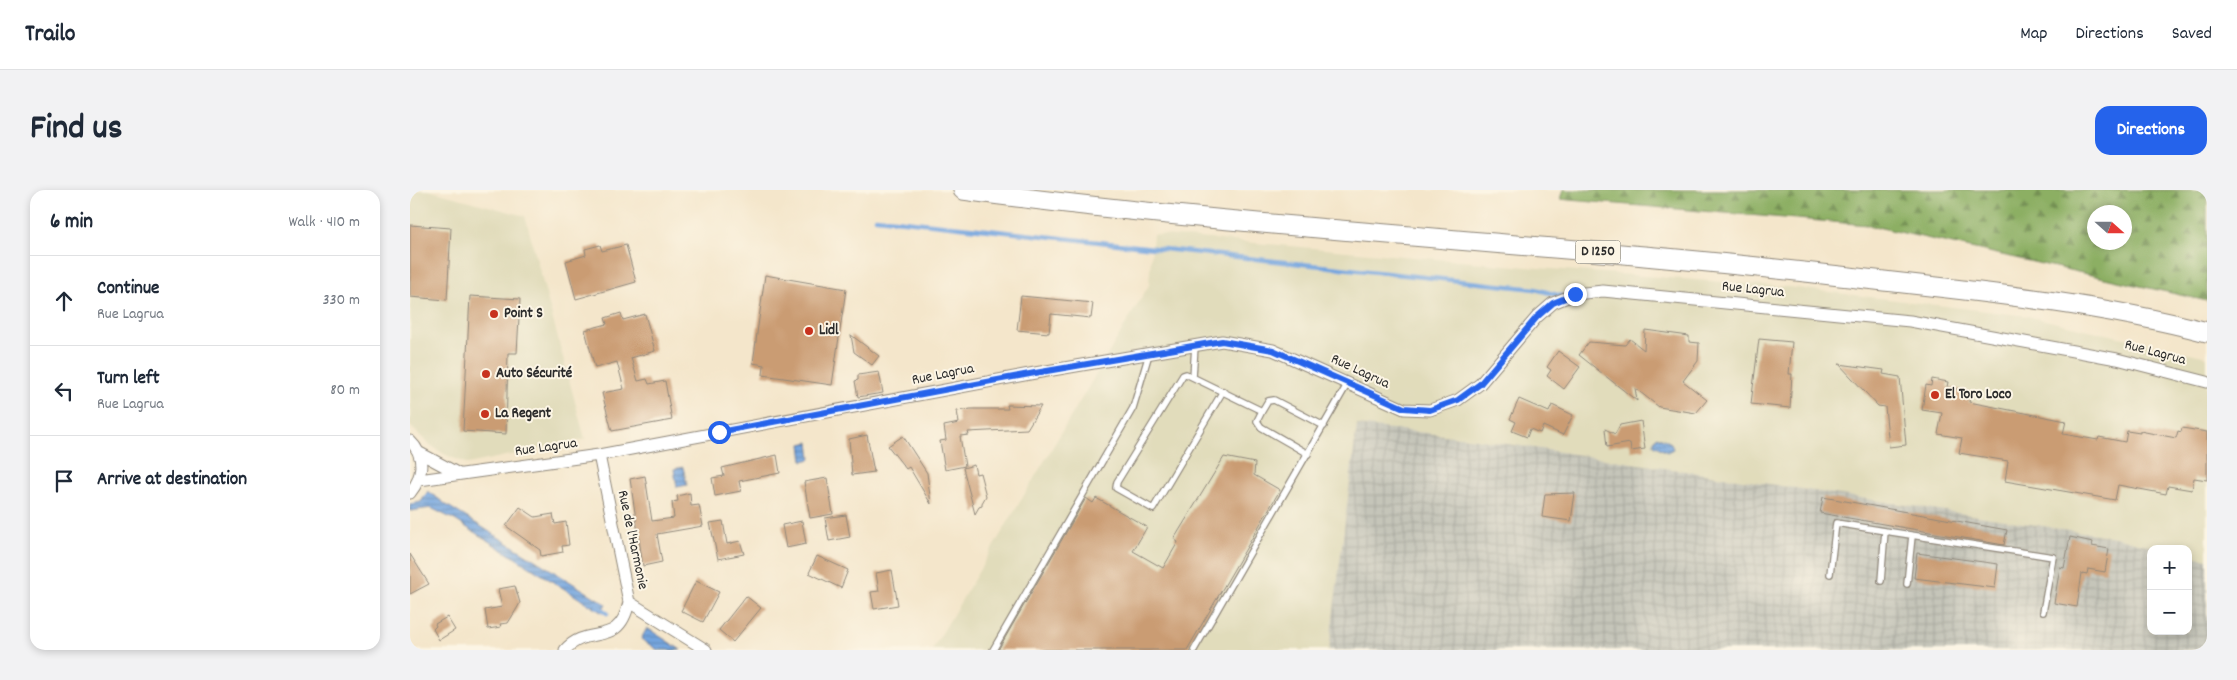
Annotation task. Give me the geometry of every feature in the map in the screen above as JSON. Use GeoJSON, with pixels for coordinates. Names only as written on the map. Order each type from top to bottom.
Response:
{"type":"FeatureCollection","features":[{"type":"Feature","properties":{"kind":"main road","name":"D 1250"},"geometry":{"type":"LineString","coordinates":[[963,190],[1218,220],[1794,270],[1997,294],[2094,309],[2207,332]]}},
{"type":"Feature","properties":{"kind":"street","name":"Rue Lagrua"},"geometry":{"type":"LineString","coordinates":[[419,480],[599,455],[1035,373],[1222,341],[1273,350],[1404,408],[1430,410],[1448,405],[1480,384],[1537,317],[1553,303],[1575,294],[1603,290],[1910,321],[2117,359],[2207,382]]}},
{"type":"Feature","properties":{"kind":"street"},"geometry":{"type":"LineString","coordinates":[[410,441],[418,452],[422,465],[419,480],[410,493]]}},
{"type":"Feature","properties":{"kind":"street"},"geometry":{"type":"LineString","coordinates":[[418,452],[461,475]]}},
{"type":"Feature","properties":{"kind":"street","name":"Rue de l'Harmonie"},"geometry":{"type":"LineString","coordinates":[[599,455],[629,602],[706,650]]}},
{"type":"Feature","properties":{"kind":"street"},"geometry":{"type":"LineString","coordinates":[[565,650],[578,640],[615,630],[626,616],[629,602]]}},
{"type":"Feature","properties":{"kind":"lane"},"geometry":{"type":"LineString","coordinates":[[1193,377],[1195,346]]}},
{"type":"Feature","properties":{"kind":"lane"},"geometry":{"type":"LineString","coordinates":[[993,650],[1133,408],[1149,354]]}},
{"type":"Feature","properties":{"kind":"lane"},"geometry":{"type":"LineString","coordinates":[[1222,392],[1153,509],[1116,488],[1117,482],[1183,375],[1186,374],[1193,377],[1262,411]]}},
{"type":"Feature","properties":{"kind":"lane"},"geometry":{"type":"LineString","coordinates":[[1194,650],[1348,383]]}},
{"type":"Feature","properties":{"kind":"lane"},"geometry":{"type":"LineString","coordinates":[[1308,454],[1260,427],[1257,421],[1262,411],[1268,401],[1274,400],[1324,426]]}},
{"type":"Feature","properties":{"kind":"lane"},"geometry":{"type":"LineString","coordinates":[[1830,574],[1836,523],[2053,557],[2043,612]]}},
{"type":"Feature","properties":{"kind":"lane"},"geometry":{"type":"LineString","coordinates":[[1881,581],[1885,532]]}},
{"type":"Feature","properties":{"kind":"lane"},"geometry":{"type":"LineString","coordinates":[[1907,584],[1912,536]]}},
{"type":"Feature","properties":{"kind":"shaded area"},"geometry":{"type":"Polygon","coordinates":[[[410,190],[428,190],[525,216],[585,439],[468,464],[444,454],[429,444],[410,426],[410,190]]]}},
{"type":"Feature","properties":{"kind":"shaded area"},"geometry":{"type":"Polygon","coordinates":[[[1153,234],[1538,268],[1788,287],[2027,316],[2207,357],[2207,559],[2192,556],[2192,545],[2147,545],[2115,537],[1469,438],[1357,425],[1329,650],[932,650],[1149,285],[1153,234]]]}},
{"type":"Feature","properties":{"kind":"shaded area"},"geometry":{"type":"Polygon","coordinates":[[[1357,425],[1469,438],[2115,537],[2147,545],[2147,635],[2192,635],[2192,556],[2207,559],[2207,650],[1329,650],[1357,425]]]}},
{"type":"Feature","properties":{"kind":"green space"},"geometry":{"type":"Polygon","coordinates":[[[1563,190],[2207,190],[2207,301],[1868,225],[1560,199],[1563,190]]]}},
{"type":"Feature","properties":{"kind":"water"},"geometry":{"type":"Polygon","coordinates":[[[1657,436],[1671,443],[1673,449],[1667,452],[1654,445],[1657,436]]]}},
{"type":"Feature","properties":{"kind":"water"},"geometry":{"type":"Polygon","coordinates":[[[809,442],[811,459],[803,461],[801,444],[809,442]]]}},
{"type":"Feature","properties":{"kind":"water"},"geometry":{"type":"Polygon","coordinates":[[[683,467],[687,485],[677,487],[674,469],[683,467]]]}},
{"type":"Feature","properties":{"kind":"water"},"geometry":{"type":"Polygon","coordinates":[[[428,491],[448,506],[606,604],[601,612],[455,520],[431,508],[410,511],[410,504],[421,502],[428,491]]]}},
{"type":"Feature","properties":{"kind":"water"},"geometry":{"type":"Polygon","coordinates":[[[647,628],[681,650],[658,650],[641,639],[647,628]]]}},
{"type":"Feature","properties":{"kind":"building"},"geometry":{"type":"Polygon","coordinates":[[[410,225],[451,228],[447,300],[410,297],[410,225]]]}},
{"type":"Feature","properties":{"kind":"building"},"geometry":{"type":"Polygon","coordinates":[[[600,245],[602,251],[626,245],[636,282],[576,299],[566,261],[586,255],[585,249],[600,245]]]}},
{"type":"Feature","properties":{"kind":"building"},"geometry":{"type":"Polygon","coordinates":[[[765,275],[846,289],[832,385],[763,375],[764,365],[753,363],[765,275]]]}},
{"type":"Feature","properties":{"kind":"building"},"geometry":{"type":"Polygon","coordinates":[[[470,296],[520,299],[517,353],[508,353],[506,434],[463,431],[470,296]]]}},
{"type":"Feature","properties":{"kind":"building"},"geometry":{"type":"Polygon","coordinates":[[[1021,296],[1093,303],[1091,318],[1051,314],[1049,333],[1017,330],[1021,296]]]}},
{"type":"Feature","properties":{"kind":"building"},"geometry":{"type":"Polygon","coordinates":[[[621,313],[623,320],[645,314],[655,351],[631,358],[638,381],[647,379],[649,384],[665,381],[672,420],[612,431],[602,393],[624,389],[617,362],[595,368],[585,330],[607,324],[605,318],[621,313]]]}},
{"type":"Feature","properties":{"kind":"building"},"geometry":{"type":"Polygon","coordinates":[[[1645,330],[1689,336],[1689,342],[1699,343],[1698,361],[1683,381],[1707,400],[1696,413],[1659,407],[1635,388],[1637,401],[1579,355],[1589,342],[1625,345],[1630,339],[1644,350],[1645,330]]]}},
{"type":"Feature","properties":{"kind":"building"},"geometry":{"type":"Polygon","coordinates":[[[851,335],[879,356],[872,365],[854,352],[851,335]]]}},
{"type":"Feature","properties":{"kind":"building"},"geometry":{"type":"Polygon","coordinates":[[[1759,339],[1792,342],[1789,374],[1792,374],[1790,408],[1751,404],[1759,339]]]}},
{"type":"Feature","properties":{"kind":"building"},"geometry":{"type":"Polygon","coordinates":[[[1558,351],[1580,367],[1564,389],[1547,376],[1551,370],[1547,367],[1558,351]]]}},
{"type":"Feature","properties":{"kind":"building"},"geometry":{"type":"Polygon","coordinates":[[[1839,364],[1884,370],[1883,374],[1900,377],[1906,445],[1889,447],[1885,407],[1878,406],[1839,364]]]}},
{"type":"Feature","properties":{"kind":"building"},"geometry":{"type":"Polygon","coordinates":[[[879,372],[883,393],[858,397],[855,381],[858,380],[858,375],[879,372]]]}},
{"type":"Feature","properties":{"kind":"building"},"geometry":{"type":"Polygon","coordinates":[[[1932,379],[1948,382],[1947,387],[1971,392],[1969,402],[2066,421],[2063,434],[2098,440],[2099,437],[2125,442],[2127,431],[2140,433],[2140,431],[2176,438],[2178,431],[2181,432],[2182,428],[2207,432],[2207,480],[2194,478],[2192,490],[2168,486],[2166,494],[2118,485],[2115,500],[2005,481],[2008,461],[1959,453],[1962,438],[1938,434],[1942,413],[1922,410],[1926,385],[1931,386],[1932,379]]]}},
{"type":"Feature","properties":{"kind":"building"},"geometry":{"type":"Polygon","coordinates":[[[1519,399],[1549,412],[1552,405],[1573,415],[1563,435],[1543,426],[1540,433],[1530,429],[1527,437],[1512,431],[1516,422],[1510,419],[1519,399]]]}},
{"type":"Feature","properties":{"kind":"building"},"geometry":{"type":"Polygon","coordinates":[[[1007,405],[1041,406],[1027,429],[968,432],[969,435],[960,436],[965,466],[945,470],[940,441],[946,440],[944,426],[959,423],[957,411],[1008,409],[1007,405]]]}},
{"type":"Feature","properties":{"kind":"building"},"geometry":{"type":"Polygon","coordinates":[[[1641,421],[1645,449],[1631,451],[1630,443],[1607,447],[1605,429],[1615,434],[1620,425],[1641,421]]]}},
{"type":"Feature","properties":{"kind":"building"},"geometry":{"type":"Polygon","coordinates":[[[867,435],[874,472],[852,475],[849,439],[867,435]]]}},
{"type":"Feature","properties":{"kind":"building"},"geometry":{"type":"Polygon","coordinates":[[[903,436],[927,473],[931,504],[909,467],[906,469],[888,446],[903,436]]]}},
{"type":"Feature","properties":{"kind":"building"},"geometry":{"type":"Polygon","coordinates":[[[777,455],[780,473],[739,481],[741,491],[715,496],[712,478],[724,476],[722,468],[777,455]]]}},
{"type":"Feature","properties":{"kind":"building"},"geometry":{"type":"Polygon","coordinates":[[[1224,457],[1255,463],[1254,475],[1280,490],[1187,650],[998,650],[1086,498],[1093,503],[1096,498],[1147,527],[1133,551],[1163,568],[1178,542],[1174,539],[1224,457]]]}},
{"type":"Feature","properties":{"kind":"building"},"geometry":{"type":"Polygon","coordinates":[[[974,465],[976,474],[980,473],[986,496],[982,506],[979,507],[975,514],[963,468],[974,465]]]}},
{"type":"Feature","properties":{"kind":"building"},"geometry":{"type":"Polygon","coordinates":[[[645,476],[652,521],[674,518],[672,502],[678,501],[677,496],[690,493],[691,506],[699,505],[703,526],[657,534],[662,562],[643,566],[630,479],[645,476]]]}},
{"type":"Feature","properties":{"kind":"building"},"geometry":{"type":"Polygon","coordinates":[[[827,478],[833,514],[810,518],[804,482],[827,478]]]}},
{"type":"Feature","properties":{"kind":"building"},"geometry":{"type":"Polygon","coordinates":[[[1575,493],[1571,521],[1542,517],[1545,494],[1575,493]]]}},
{"type":"Feature","properties":{"kind":"building"},"geometry":{"type":"Polygon","coordinates":[[[1823,497],[2007,530],[2004,545],[1820,513],[1823,497]]]}},
{"type":"Feature","properties":{"kind":"building"},"geometry":{"type":"Polygon","coordinates":[[[520,507],[535,517],[553,514],[555,524],[566,522],[569,545],[562,546],[563,552],[541,556],[540,550],[506,526],[520,507]]]}},
{"type":"Feature","properties":{"kind":"building"},"geometry":{"type":"Polygon","coordinates":[[[846,515],[850,537],[829,541],[825,518],[846,515]]]}},
{"type":"Feature","properties":{"kind":"building"},"geometry":{"type":"Polygon","coordinates":[[[723,521],[727,544],[740,541],[744,554],[718,559],[710,523],[723,521]]]}},
{"type":"Feature","properties":{"kind":"building"},"geometry":{"type":"Polygon","coordinates":[[[802,521],[806,544],[786,548],[782,525],[802,521]]]}},
{"type":"Feature","properties":{"kind":"building"},"geometry":{"type":"Polygon","coordinates":[[[2070,537],[2093,542],[2092,546],[2109,549],[2105,572],[2088,569],[2087,574],[2082,573],[2077,607],[2054,603],[2060,567],[2064,568],[2070,537]]]}},
{"type":"Feature","properties":{"kind":"building"},"geometry":{"type":"Polygon","coordinates":[[[1917,553],[1998,564],[1995,588],[1914,578],[1917,553]]]}},
{"type":"Feature","properties":{"kind":"building"},"geometry":{"type":"Polygon","coordinates":[[[410,554],[429,584],[410,594],[410,554]]]}},
{"type":"Feature","properties":{"kind":"building"},"geometry":{"type":"Polygon","coordinates":[[[817,556],[848,570],[841,588],[809,573],[817,556]]]}},
{"type":"Feature","properties":{"kind":"building"},"geometry":{"type":"Polygon","coordinates":[[[892,570],[898,605],[874,609],[871,592],[879,591],[876,573],[892,570]]]}},
{"type":"Feature","properties":{"kind":"building"},"geometry":{"type":"Polygon","coordinates":[[[696,581],[719,592],[703,622],[681,611],[696,581]]]}},
{"type":"Feature","properties":{"kind":"building"},"geometry":{"type":"Polygon","coordinates":[[[515,586],[520,603],[508,623],[500,624],[501,627],[488,629],[485,610],[502,607],[498,589],[515,586]]]}},
{"type":"Feature","properties":{"kind":"building"},"geometry":{"type":"Polygon","coordinates":[[[746,596],[761,608],[733,642],[719,630],[746,596]]]}},
{"type":"Feature","properties":{"kind":"building"},"geometry":{"type":"Polygon","coordinates":[[[447,617],[455,630],[439,640],[433,629],[436,626],[435,624],[447,617]]]}},
{"type":"Feature","properties":{"kind":"waterway"},"geometry":{"type":"LineString","coordinates":[[876,218],[1535,289],[1561,296]]}},
{"type":"Feature","properties":{"kind":"waterway"},"geometry":{"type":"LineString","coordinates":[[598,606],[607,613]]}},
{"type":"Feature","properties":{"kind":"place","name":"Point S"},"geometry":{"type":"Point","coordinates":[494,314]}},
{"type":"Feature","properties":{"kind":"place","name":"Lidl"},"geometry":{"type":"Point","coordinates":[809,331]}},
{"type":"Feature","properties":{"kind":"place","name":"Auto Sécurité"},"geometry":{"type":"Point","coordinates":[486,374]}},
{"type":"Feature","properties":{"kind":"place","name":"El Toro Loco"},"geometry":{"type":"Point","coordinates":[1935,395]}},
{"type":"Feature","properties":{"kind":"place","name":"La Regent"},"geometry":{"type":"Point","coordinates":[485,414]}},
{"type":"Feature","properties":{"kind":"route"},"geometry":{"type":"LineString","coordinates":[[719,432],[1035,373],[1222,341],[1273,350],[1404,408],[1430,410],[1458,400],[1480,384],[1537,317],[1553,303],[1575,294]]}}]}
